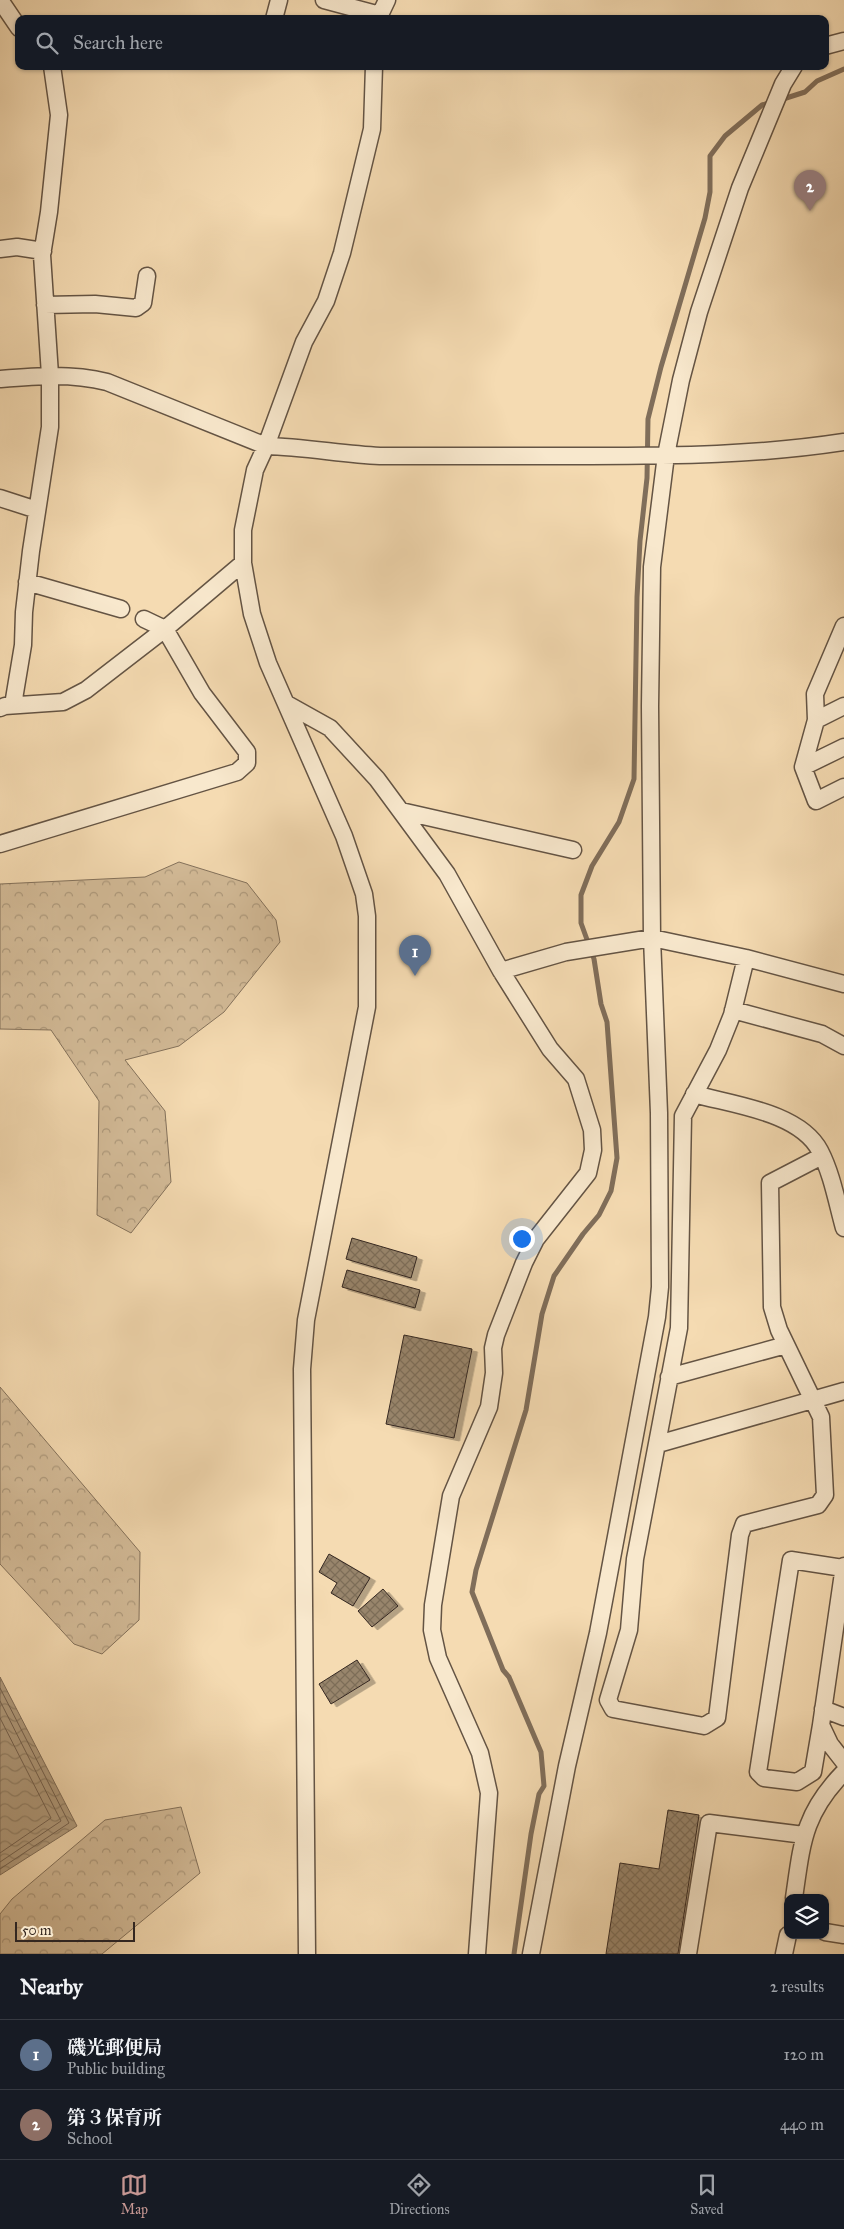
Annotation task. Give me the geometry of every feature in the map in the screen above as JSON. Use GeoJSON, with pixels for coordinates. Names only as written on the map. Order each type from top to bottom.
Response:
{"type":"FeatureCollection","features":[{"type":"Feature","properties":{"kind":"street"},"geometry":{"type":"LineString","coordinates":[[0,0],[15,22]]}},
{"type":"Feature","properties":{"kind":"street"},"geometry":{"type":"LineString","coordinates":[[275,15],[279,0]]}},
{"type":"Feature","properties":{"kind":"street"},"geometry":{"type":"LineString","coordinates":[[324,0],[373,15]]}},
{"type":"Feature","properties":{"kind":"street"},"geometry":{"type":"LineString","coordinates":[[380,15],[386,0]]}},
{"type":"Feature","properties":{"kind":"street"},"geometry":{"type":"LineString","coordinates":[[829,45],[844,41]]}},
{"type":"Feature","properties":{"kind":"street"},"geometry":{"type":"LineString","coordinates":[[53,70],[59,115],[50,212],[43,251],[50,375],[50,427],[27,582],[23,645],[6,707],[63,702],[86,690],[164,629],[243,563]]}},
{"type":"Feature","properties":{"kind":"street"},"geometry":{"type":"LineString","coordinates":[[307,1954],[302,1370],[306,1320],[366,1007],[369,942],[364,894],[344,836],[268,663],[252,614],[243,563],[243,530],[247,501],[255,470],[266,446],[304,342],[326,302],[342,253],[372,129],[374,70]]}},
{"type":"Feature","properties":{"kind":"street"},"geometry":{"type":"LineString","coordinates":[[531,1954],[567,1766],[598,1633],[657,1317],[660,1287],[659,1113],[652,938],[650,706],[655,456],[681,380],[718,250],[767,120],[783,84],[792,70]]}},
{"type":"Feature","properties":{"kind":"street"},"geometry":{"type":"LineString","coordinates":[[0,249],[17,247],[43,251]]}},
{"type":"Feature","properties":{"kind":"street"},"geometry":{"type":"LineString","coordinates":[[45,306],[95,304],[136,308],[143,303],[147,276]]}},
{"type":"Feature","properties":{"kind":"street"},"geometry":{"type":"LineString","coordinates":[[0,379],[50,375],[89,378],[106,382],[266,446],[380,456],[655,456],[764,451],[844,442]]}},
{"type":"Feature","properties":{"kind":"street"},"geometry":{"type":"LineString","coordinates":[[0,498],[37,510]]}},
{"type":"Feature","properties":{"kind":"street"},"geometry":{"type":"LineString","coordinates":[[27,582],[121,609]]}},
{"type":"Feature","properties":{"kind":"street"},"geometry":{"type":"LineString","coordinates":[[0,844],[244,768],[248,763],[247,752],[202,693],[164,629],[144,619]]}},
{"type":"Feature","properties":{"kind":"street"},"geometry":{"type":"LineString","coordinates":[[842,634],[815,694],[816,720],[803,767],[816,801],[844,787]]}},
{"type":"Feature","properties":{"kind":"street"},"geometry":{"type":"LineString","coordinates":[[287,704],[330,728],[377,779],[447,874],[501,971],[550,1049],[576,1080],[592,1130],[593,1150],[588,1173],[536,1239],[524,1263],[496,1335],[492,1348],[494,1374],[489,1407],[451,1496],[432,1604],[432,1630],[438,1658],[480,1753],[489,1793],[477,1954]]}},
{"type":"Feature","properties":{"kind":"street"},"geometry":{"type":"LineString","coordinates":[[816,720],[844,706]]}},
{"type":"Feature","properties":{"kind":"street"},"geometry":{"type":"LineString","coordinates":[[803,767],[844,747]]}},
{"type":"Feature","properties":{"kind":"street"},"geometry":{"type":"LineString","coordinates":[[401,811],[573,850]]}},
{"type":"Feature","properties":{"kind":"street"},"geometry":{"type":"LineString","coordinates":[[501,971],[582,948],[652,938],[746,958],[844,984]]}},
{"type":"Feature","properties":{"kind":"street"},"geometry":{"type":"LineString","coordinates":[[746,958],[733,1010],[718,1050],[683,1116],[679,1328],[635,1559],[629,1630],[608,1700],[613,1709],[704,1726],[717,1718],[740,1535],[744,1524],[818,1505],[825,1495],[821,1417],[779,1330],[771,1299],[770,1183],[822,1156]]}},
{"type":"Feature","properties":{"kind":"street"},"geometry":{"type":"LineString","coordinates":[[733,1010],[822,1034],[844,1046]]}},
{"type":"Feature","properties":{"kind":"street"},"geometry":{"type":"LineString","coordinates":[[694,1094],[794,1123],[807,1134],[822,1156],[844,1228]]}},
{"type":"Feature","properties":{"kind":"street"},"geometry":{"type":"LineString","coordinates":[[669,1378],[786,1345]]}},
{"type":"Feature","properties":{"kind":"street"},"geometry":{"type":"LineString","coordinates":[[658,1444],[844,1391]]}},
{"type":"Feature","properties":{"kind":"street"},"geometry":{"type":"LineString","coordinates":[[791,1560],[844,1567],[813,1772],[797,1782],[764,1778],[758,1772],[791,1560]]}},
{"type":"Feature","properties":{"kind":"street"},"geometry":{"type":"LineString","coordinates":[[822,1717],[844,1717]]}},
{"type":"Feature","properties":{"kind":"street"},"geometry":{"type":"LineString","coordinates":[[822,1717],[830,1744],[844,1762]]}},
{"type":"Feature","properties":{"kind":"street"},"geometry":{"type":"LineString","coordinates":[[795,1894],[804,1834],[812,1813],[828,1788],[844,1772]]}},
{"type":"Feature","properties":{"kind":"street"},"geometry":{"type":"LineString","coordinates":[[688,1954],[709,1823],[804,1834]]}},
{"type":"Feature","properties":{"kind":"street"},"geometry":{"type":"LineString","coordinates":[[829,1933],[844,1935]]}},
{"type":"Feature","properties":{"kind":"street"},"geometry":{"type":"LineString","coordinates":[[784,1954],[787,1939]]}},
{"type":"Feature","properties":{"kind":"green space"},"geometry":{"type":"Polygon","coordinates":[[[179,862],[247,883],[276,920],[280,942],[224,1012],[179,1046],[125,1060],[165,1111],[171,1182],[131,1233],[97,1215],[99,1101],[51,1030],[0,1029],[0,884],[145,877],[179,862]]]}},
{"type":"Feature","properties":{"kind":"green space"},"geometry":{"type":"Polygon","coordinates":[[[0,1387],[140,1552],[139,1620],[102,1654],[74,1644],[0,1564],[0,1387]]]}},
{"type":"Feature","properties":{"kind":"green space"},"geometry":{"type":"Polygon","coordinates":[[[181,1807],[200,1873],[102,1954],[0,1954],[0,1914],[12,1899],[105,1820],[181,1807]]]}},
{"type":"Feature","properties":{"kind":"water"},"geometry":{"type":"Polygon","coordinates":[[[0,1677],[77,1826],[0,1875],[0,1677]]]}},
{"type":"Feature","properties":{"kind":"building"},"geometry":{"type":"Polygon","coordinates":[[[352,1238],[417,1257],[411,1278],[346,1259],[352,1238]]]}},
{"type":"Feature","properties":{"kind":"building"},"geometry":{"type":"Polygon","coordinates":[[[347,1270],[420,1290],[415,1308],[342,1287],[347,1270]]]}},
{"type":"Feature","properties":{"kind":"building"},"geometry":{"type":"Polygon","coordinates":[[[404,1335],[472,1349],[454,1438],[386,1424],[404,1335]]]}},
{"type":"Feature","properties":{"kind":"building"},"geometry":{"type":"Polygon","coordinates":[[[329,1554],[370,1578],[353,1606],[331,1593],[337,1583],[319,1572],[329,1554]]]}},
{"type":"Feature","properties":{"kind":"building"},"geometry":{"type":"Polygon","coordinates":[[[383,1589],[398,1606],[372,1627],[358,1611],[383,1589]]]}},
{"type":"Feature","properties":{"kind":"building"},"geometry":{"type":"Polygon","coordinates":[[[357,1660],[370,1680],[331,1704],[319,1684],[357,1660]]]}},
{"type":"Feature","properties":{"kind":"building"},"geometry":{"type":"Polygon","coordinates":[[[668,1810],[699,1815],[678,1954],[606,1954],[620,1863],[659,1869],[668,1810]]]}},
{"type":"Feature","properties":{"kind":"waterway"},"geometry":{"type":"LineString","coordinates":[[780,100],[805,92],[817,81],[844,69]]}},
{"type":"Feature","properties":{"kind":"waterway"},"geometry":{"type":"LineString","coordinates":[[514,1954],[531,1834],[539,1794],[544,1786],[541,1752],[509,1677],[503,1670],[472,1592],[476,1570],[526,1410],[542,1314],[554,1276],[583,1234],[599,1215],[611,1191],[617,1158],[607,1022],[601,1004],[594,959],[581,923],[581,895],[592,866],[619,822],[634,779],[637,597],[640,541],[647,478],[648,419],[661,367],[705,218],[710,192],[710,156],[725,136],[762,105],[772,102]]}},
{"type":"Feature","properties":{"kind":"place","name":"第３保育所"},"geometry":{"type":"Point","coordinates":[810,211]}},
{"type":"Feature","properties":{"kind":"place","name":"磯光郵便局"},"geometry":{"type":"Point","coordinates":[415,976]}}]}
